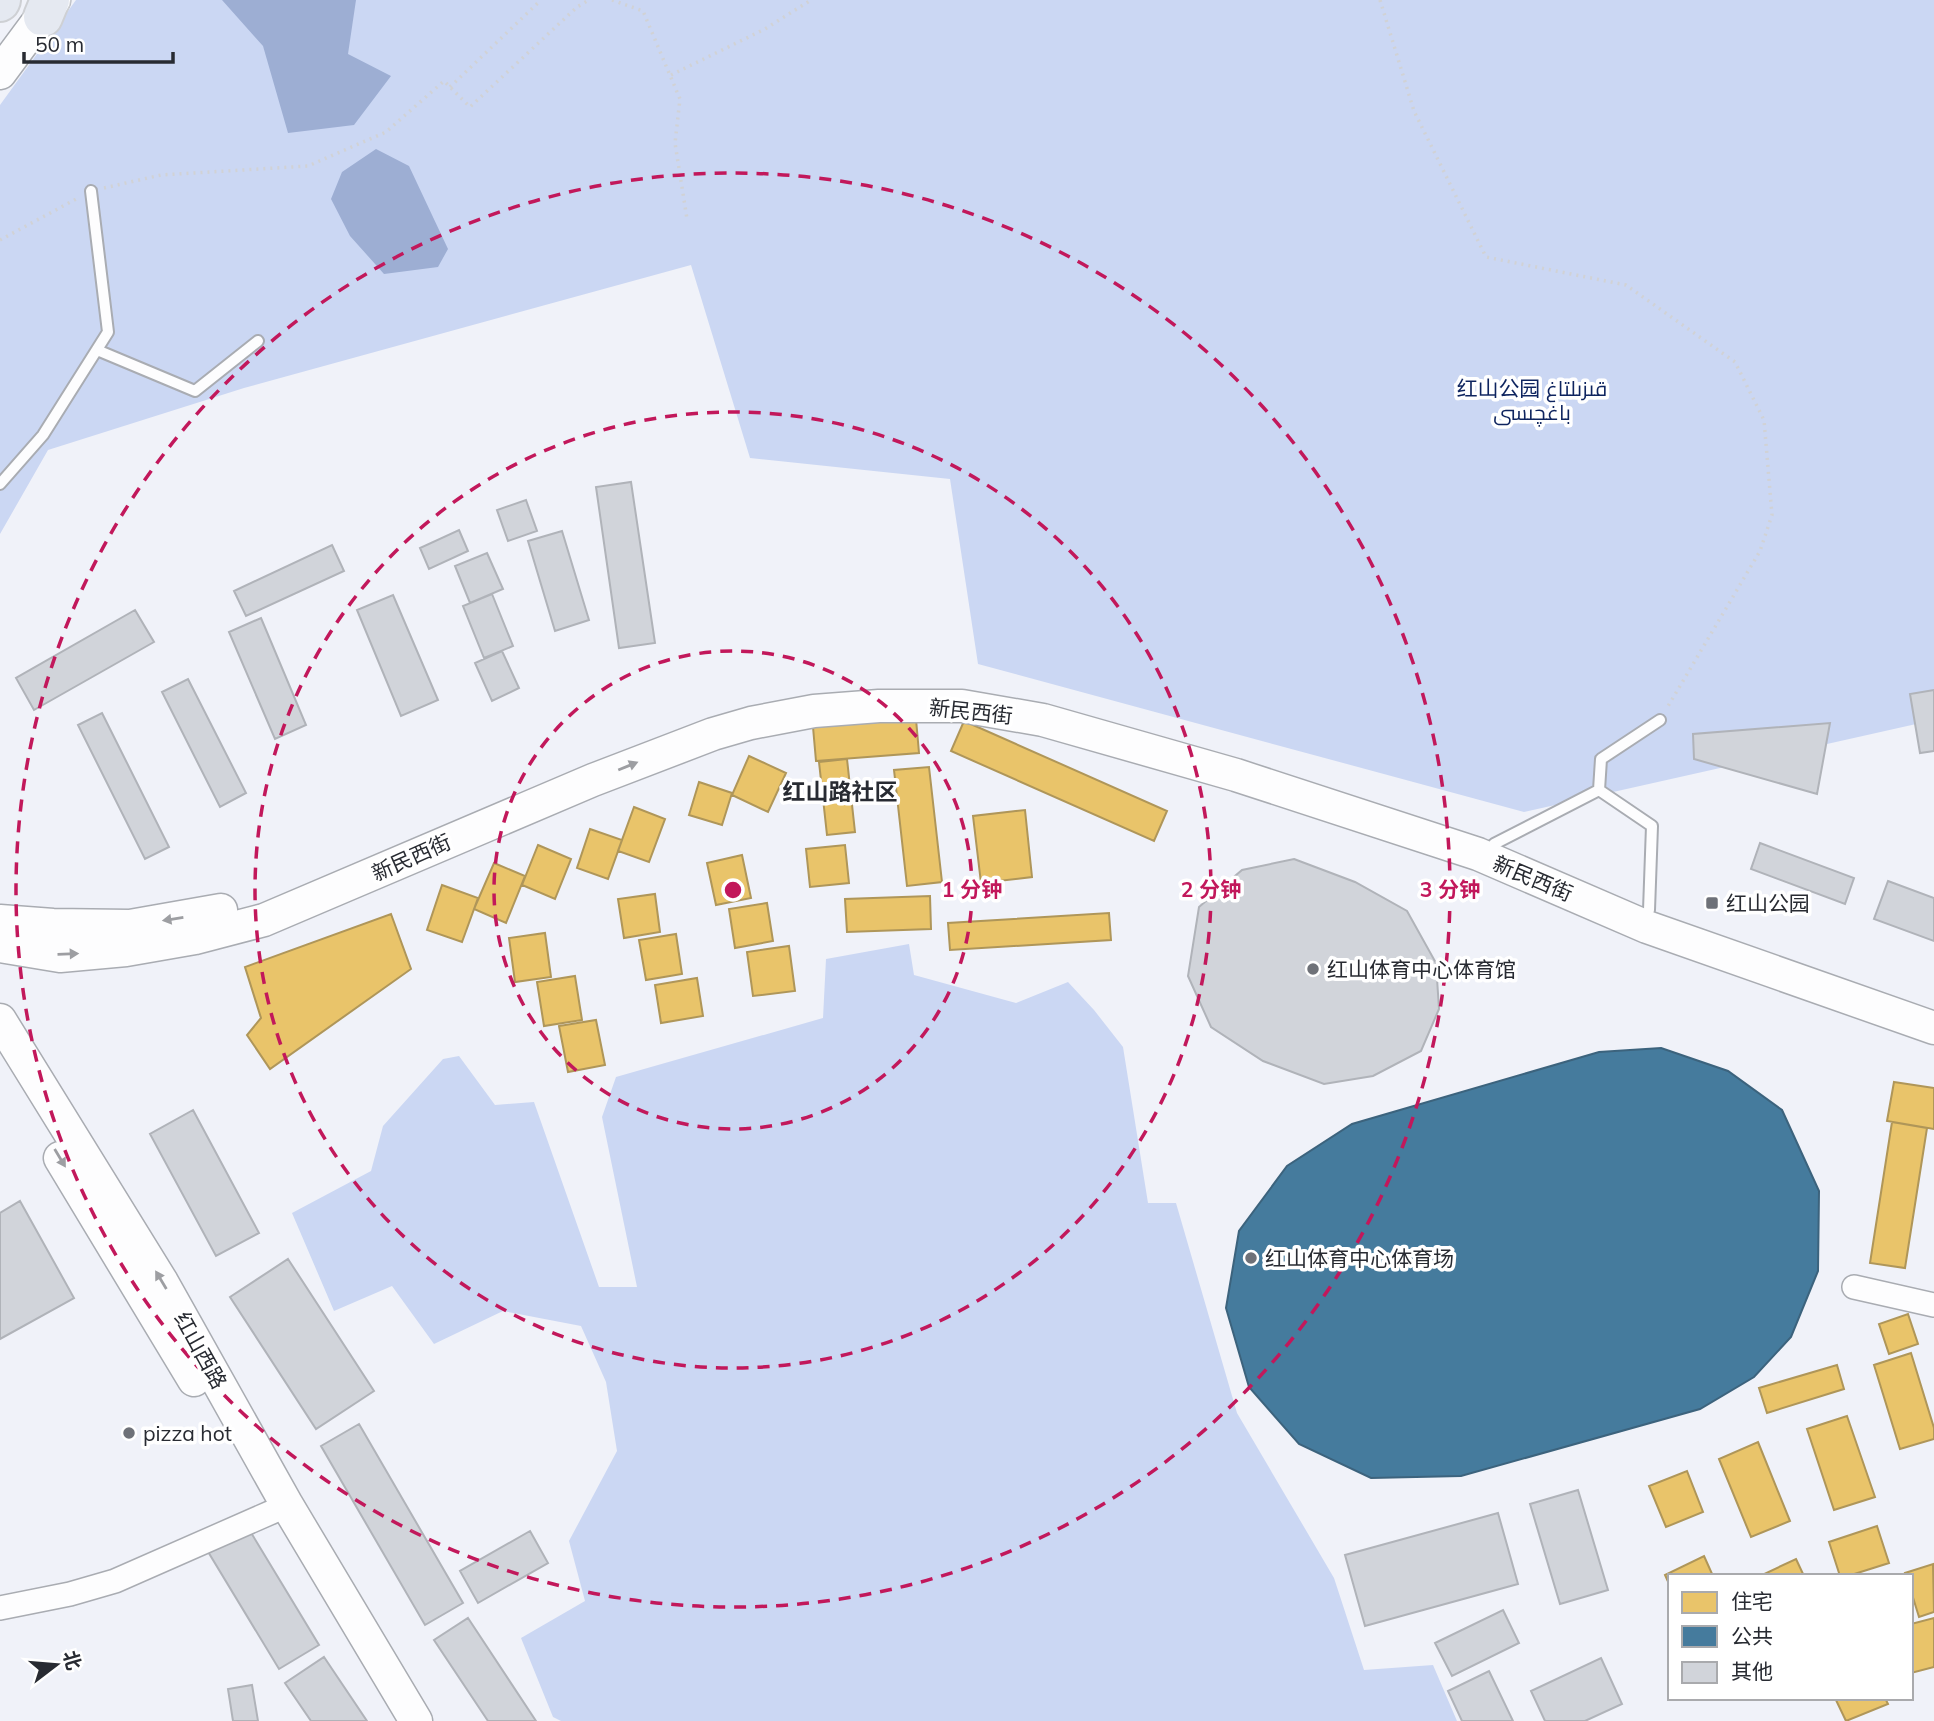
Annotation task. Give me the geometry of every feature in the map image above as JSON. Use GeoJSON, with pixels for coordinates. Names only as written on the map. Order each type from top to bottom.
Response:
{"type":"FeatureCollection","features":[{"type":"Feature","properties":{"kind":"main road"},"geometry":{"type":"LineString","coordinates":[[0,73],[49,6]]}},
{"type":"Feature","properties":{"kind":"main road","name":"新民西街"},"geometry":{"type":"LineString","coordinates":[[0,921],[130,926],[202,915],[275,897],[622,744],[714,712],[806,694],[913,685],[997,693],[1064,707],[1289,771],[1494,844],[1649,910],[1934,1007]]}},
{"type":"Feature","properties":{"kind":"main road","name":"新民西街"},"geometry":{"type":"LineString","coordinates":[[0,946],[60,956],[126,950],[195,938],[264,920],[593,780],[713,734],[751,723],[814,711],[879,706],[961,705],[1042,720],[1236,775],[1478,854],[1647,928],[1934,1028]]}},
{"type":"Feature","properties":{"kind":"main road","name":"红山西路"},"geometry":{"type":"LineString","coordinates":[[0,1020],[162,1282],[288,1505],[416,1721]]}},
{"type":"Feature","properties":{"kind":"main road","name":"红山西路"},"geometry":{"type":"LineString","coordinates":[[0,1057],[395,1721]]}},
{"type":"Feature","properties":{"kind":"street"},"geometry":{"type":"LineString","coordinates":[[1854,1287],[1934,1305]]}},
{"type":"Feature","properties":{"kind":"street"},"geometry":{"type":"LineString","coordinates":[[0,1608],[70,1594],[115,1581],[272,1512]]}},
{"type":"Feature","properties":{"kind":"lane"},"geometry":{"type":"LineString","coordinates":[[0,484],[43,435],[108,332],[91,191]]}},
{"type":"Feature","properties":{"kind":"lane"},"geometry":{"type":"LineString","coordinates":[[97,349],[195,391],[257,341]]}},
{"type":"Feature","properties":{"kind":"lane"},"geometry":{"type":"LineString","coordinates":[[1599,790],[1601,759],[1660,720]]}},
{"type":"Feature","properties":{"kind":"lane"},"geometry":{"type":"LineString","coordinates":[[1494,844],[1599,790]]}},
{"type":"Feature","properties":{"kind":"lane"},"geometry":{"type":"LineString","coordinates":[[1599,790],[1652,826],[1649,910]]}},
{"type":"Feature","properties":{"kind":"path"},"geometry":{"type":"LineString","coordinates":[[450,87],[541,0]]}},
{"type":"Feature","properties":{"kind":"path"},"geometry":{"type":"LineString","coordinates":[[0,240],[91,191],[161,175],[308,166],[386,132],[444,81],[470,107],[577,7],[589,0]]}},
{"type":"Feature","properties":{"kind":"path"},"geometry":{"type":"LineString","coordinates":[[612,0],[643,11],[680,99],[675,142],[687,219]]}},
{"type":"Feature","properties":{"kind":"path"},"geometry":{"type":"LineString","coordinates":[[671,75],[765,30],[811,0]]}},
{"type":"Feature","properties":{"kind":"path"},"geometry":{"type":"LineString","coordinates":[[1380,0],[1414,111],[1486,257],[1626,285],[1735,362],[1764,420],[1772,515],[1760,551],[1660,720]]}},
{"type":"Feature","properties":{"kind":"green space","name":"红山公园 قىزىلتاغ باغچىسى"},"geometry":{"type":"Polygon","coordinates":[[[76,0],[1934,0],[1934,720],[1524,812],[978,664],[950,479],[750,458],[691,265],[244,388],[48,450],[0,534],[0,105],[76,0]]]}},
{"type":"Feature","properties":{"kind":"green space"},"geometry":{"type":"Polygon","coordinates":[[[909,944],[914,975],[1016,1003],[1068,982],[1123,1047],[1148,1203],[1176,1203],[1237,1413],[1334,1578],[1364,1670],[1433,1665],[1457,1721],[561,1721],[553,1717],[521,1638],[585,1601],[569,1541],[617,1451],[606,1382],[581,1326],[503,1311],[434,1344],[392,1286],[334,1311],[292,1213],[371,1171],[383,1126],[443,1059],[459,1056],[495,1105],[534,1102],[599,1287],[637,1287],[602,1117],[616,1077],[823,1018],[826,959],[909,944]]]}},
{"type":"Feature","properties":{"kind":"shaded area"},"geometry":{"type":"Polygon","coordinates":[[[222,0],[356,0],[348,54],[391,76],[354,125],[288,133],[263,46],[222,0]]]}},
{"type":"Feature","properties":{"kind":"shaded area"},"geometry":{"type":"Polygon","coordinates":[[[376,149],[409,166],[448,249],[438,267],[384,274],[350,236],[331,199],[342,172],[376,149]]]}},
{"type":"Feature","properties":{"kind":"building: 住宅"},"geometry":{"type":"Polygon","coordinates":[[[916,719],[919,753],[816,761],[813,727],[916,719]]]}},
{"type":"Feature","properties":{"kind":"building: 住宅"},"geometry":{"type":"Polygon","coordinates":[[[964,721],[1167,811],[1154,841],[951,751],[964,721]]]}},
{"type":"Feature","properties":{"kind":"building: 住宅"},"geometry":{"type":"Polygon","coordinates":[[[749,756],[786,773],[768,812],[732,795],[749,756]]]}},
{"type":"Feature","properties":{"kind":"building: 住宅"},"geometry":{"type":"Polygon","coordinates":[[[847,759],[855,832],[827,835],[819,762],[847,759]]]}},
{"type":"Feature","properties":{"kind":"building: 住宅"},"geometry":{"type":"Polygon","coordinates":[[[929,767],[942,882],[907,886],[894,770],[929,767]]]}},
{"type":"Feature","properties":{"kind":"building: 住宅"},"geometry":{"type":"Polygon","coordinates":[[[699,782],[732,793],[722,825],[689,815],[699,782]]]}},
{"type":"Feature","properties":{"kind":"building: 住宅"},"geometry":{"type":"Polygon","coordinates":[[[634,807],[665,819],[649,862],[618,851],[634,807]]]}},
{"type":"Feature","properties":{"kind":"building: 住宅"},"geometry":{"type":"Polygon","coordinates":[[[1025,810],[1032,877],[981,883],[973,816],[1025,810]]]}},
{"type":"Feature","properties":{"kind":"building: 住宅"},"geometry":{"type":"Polygon","coordinates":[[[590,829],[622,840],[608,879],[577,868],[590,829]]]}},
{"type":"Feature","properties":{"kind":"building: 住宅"},"geometry":{"type":"Polygon","coordinates":[[[538,845],[571,859],[555,899],[522,885],[538,845]]]}},
{"type":"Feature","properties":{"kind":"building: 住宅"},"geometry":{"type":"Polygon","coordinates":[[[845,845],[849,883],[810,887],[806,849],[845,845]]]}},
{"type":"Feature","properties":{"kind":"building: 住宅"},"geometry":{"type":"Polygon","coordinates":[[[742,855],[751,898],[716,905],[707,863],[742,855]]]}},
{"type":"Feature","properties":{"kind":"building: 住宅"},"geometry":{"type":"Polygon","coordinates":[[[494,863],[525,876],[506,923],[474,909],[494,863]]]}},
{"type":"Feature","properties":{"kind":"building: 住宅"},"geometry":{"type":"Polygon","coordinates":[[[442,885],[478,898],[462,942],[427,930],[442,885]]]}},
{"type":"Feature","properties":{"kind":"building: 住宅"},"geometry":{"type":"Polygon","coordinates":[[[655,894],[660,932],[624,938],[618,899],[655,894]]]}},
{"type":"Feature","properties":{"kind":"building: 住宅"},"geometry":{"type":"Polygon","coordinates":[[[930,896],[931,929],[847,932],[845,899],[930,896]]]}},
{"type":"Feature","properties":{"kind":"building: 住宅"},"geometry":{"type":"Polygon","coordinates":[[[767,903],[773,941],[735,948],[729,909],[767,903]]]}},
{"type":"Feature","properties":{"kind":"building: 住宅"},"geometry":{"type":"Polygon","coordinates":[[[1109,913],[1111,940],[950,950],[948,923],[1109,913]]]}},
{"type":"Feature","properties":{"kind":"building: 住宅"},"geometry":{"type":"Polygon","coordinates":[[[391,914],[411,969],[270,1069],[247,1035],[261,1018],[245,967],[391,914]]]}},
{"type":"Feature","properties":{"kind":"building: 住宅"},"geometry":{"type":"Polygon","coordinates":[[[545,933],[551,977],[515,982],[509,938],[545,933]]]}},
{"type":"Feature","properties":{"kind":"building: 住宅"},"geometry":{"type":"Polygon","coordinates":[[[676,934],[682,974],[646,980],[639,940],[676,934]]]}},
{"type":"Feature","properties":{"kind":"building: 住宅"},"geometry":{"type":"Polygon","coordinates":[[[789,946],[795,991],[753,996],[747,952],[789,946]]]}},
{"type":"Feature","properties":{"kind":"building: 住宅"},"geometry":{"type":"Polygon","coordinates":[[[575,976],[582,1020],[544,1026],[537,982],[575,976]]]}},
{"type":"Feature","properties":{"kind":"building: 住宅"},"geometry":{"type":"Polygon","coordinates":[[[697,978],[703,1016],[661,1023],[655,985],[697,978]]]}},
{"type":"Feature","properties":{"kind":"building: 住宅"},"geometry":{"type":"Polygon","coordinates":[[[596,1020],[605,1065],[568,1072],[559,1026],[596,1020]]]}},
{"type":"Feature","properties":{"kind":"building: 住宅"},"geometry":{"type":"Polygon","coordinates":[[[1894,1082],[1934,1088],[1934,1129],[1887,1121],[1894,1082]]]}},
{"type":"Feature","properties":{"kind":"building: 住宅"},"geometry":{"type":"Polygon","coordinates":[[[1892,1122],[1927,1128],[1905,1268],[1870,1263],[1892,1122]]]}},
{"type":"Feature","properties":{"kind":"building: 住宅"},"geometry":{"type":"Polygon","coordinates":[[[1908,1314],[1918,1344],[1889,1354],[1879,1324],[1908,1314]]]}},
{"type":"Feature","properties":{"kind":"building: 住宅"},"geometry":{"type":"Polygon","coordinates":[[[1911,1353],[1934,1428],[1934,1439],[1900,1449],[1874,1365],[1911,1353]]]}},
{"type":"Feature","properties":{"kind":"building: 住宅"},"geometry":{"type":"Polygon","coordinates":[[[1837,1365],[1844,1389],[1767,1413],[1759,1388],[1837,1365]]]}},
{"type":"Feature","properties":{"kind":"building: 住宅"},"geometry":{"type":"Polygon","coordinates":[[[1847,1416],[1875,1497],[1834,1510],[1807,1429],[1847,1416]]]}},
{"type":"Feature","properties":{"kind":"building: 住宅"},"geometry":{"type":"Polygon","coordinates":[[[1758,1442],[1790,1521],[1751,1537],[1719,1459],[1758,1442]]]}},
{"type":"Feature","properties":{"kind":"building: 住宅"},"geometry":{"type":"Polygon","coordinates":[[[1687,1471],[1703,1512],[1666,1527],[1649,1486],[1687,1471]]]}},
{"type":"Feature","properties":{"kind":"building: 住宅"},"geometry":{"type":"Polygon","coordinates":[[[1877,1526],[1889,1563],[1854,1574],[1839,1574],[1829,1542],[1877,1526]]]}},
{"type":"Feature","properties":{"kind":"building: 住宅"},"geometry":{"type":"Polygon","coordinates":[[[1704,1556],[1712,1574],[1668,1574],[1668,1582],[1665,1575],[1704,1556]]]}},
{"type":"Feature","properties":{"kind":"building: 住宅"},"geometry":{"type":"Polygon","coordinates":[[[1796,1559],[1803,1574],[1764,1574],[1796,1559]]]}},
{"type":"Feature","properties":{"kind":"building: 住宅"},"geometry":{"type":"Polygon","coordinates":[[[1933,1564],[1934,1612],[1919,1617],[1913,1598],[1913,1574],[1905,1573],[1933,1564]]]}},
{"type":"Feature","properties":{"kind":"building: 住宅"},"geometry":{"type":"Polygon","coordinates":[[[1934,1618],[1934,1667],[1913,1672],[1913,1623],[1934,1618]]]}},
{"type":"Feature","properties":{"kind":"building: 住宅"},"geometry":{"type":"Polygon","coordinates":[[[1836,1700],[1886,1700],[1888,1704],[1846,1721],[1836,1700]]]}},
{"type":"Feature","properties":{"kind":"building: 公共"},"geometry":{"type":"Polygon","coordinates":[[[1661,1048],[1728,1071],[1782,1110],[1819,1191],[1818,1271],[1791,1337],[1754,1377],[1700,1409],[1461,1476],[1371,1478],[1299,1444],[1249,1387],[1226,1308],[1239,1231],[1287,1166],[1352,1124],[1599,1052],[1661,1048]]]}},
{"type":"Feature","properties":{"kind":"building: 其他"},"geometry":{"type":"Polygon","coordinates":[[[631,482],[655,643],[619,648],[596,487],[631,482]]]}},
{"type":"Feature","properties":{"kind":"building: 其他"},"geometry":{"type":"Polygon","coordinates":[[[526,500],[537,531],[508,541],[497,510],[526,500]]]}},
{"type":"Feature","properties":{"kind":"building: 其他"},"geometry":{"type":"Polygon","coordinates":[[[459,530],[468,551],[429,569],[420,548],[459,530]]]}},
{"type":"Feature","properties":{"kind":"building: 其他"},"geometry":{"type":"Polygon","coordinates":[[[562,531],[589,620],[555,631],[528,541],[562,531]]]}},
{"type":"Feature","properties":{"kind":"building: 其他"},"geometry":{"type":"Polygon","coordinates":[[[332,545],[344,571],[246,616],[234,591],[332,545]]]}},
{"type":"Feature","properties":{"kind":"building: 其他"},"geometry":{"type":"Polygon","coordinates":[[[487,553],[503,589],[470,603],[455,566],[487,553]]]}},
{"type":"Feature","properties":{"kind":"building: 其他"},"geometry":{"type":"Polygon","coordinates":[[[492,594],[513,646],[484,658],[463,606],[492,594]]]}},
{"type":"Feature","properties":{"kind":"building: 其他"},"geometry":{"type":"Polygon","coordinates":[[[393,595],[438,700],[401,716],[357,610],[393,595]]]}},
{"type":"Feature","properties":{"kind":"building: 其他"},"geometry":{"type":"Polygon","coordinates":[[[135,610],[154,642],[34,710],[16,678],[135,610]]]}},
{"type":"Feature","properties":{"kind":"building: 其他"},"geometry":{"type":"Polygon","coordinates":[[[261,618],[306,725],[275,739],[229,632],[261,618]]]}},
{"type":"Feature","properties":{"kind":"building: 其他"},"geometry":{"type":"Polygon","coordinates":[[[502,651],[519,688],[492,701],[475,663],[502,651]]]}},
{"type":"Feature","properties":{"kind":"building: 其他"},"geometry":{"type":"Polygon","coordinates":[[[188,679],[246,793],[220,807],[162,692],[188,679]]]}},
{"type":"Feature","properties":{"kind":"building: 其他"},"geometry":{"type":"Polygon","coordinates":[[[1934,690],[1934,751],[1920,753],[1910,694],[1934,690]]]}},
{"type":"Feature","properties":{"kind":"building: 其他"},"geometry":{"type":"Polygon","coordinates":[[[102,713],[169,847],[145,859],[78,725],[102,713]]]}},
{"type":"Feature","properties":{"kind":"building: 其他"},"geometry":{"type":"Polygon","coordinates":[[[1830,723],[1817,794],[1694,759],[1693,734],[1830,723]]]}},
{"type":"Feature","properties":{"kind":"building: 其他"},"geometry":{"type":"Polygon","coordinates":[[[1760,843],[1854,878],[1845,904],[1751,869],[1760,843]]]}},
{"type":"Feature","properties":{"kind":"building: 其他","name":"红山体育中心体育馆"},"geometry":{"type":"Polygon","coordinates":[[[1294,859],[1355,882],[1407,911],[1436,963],[1439,1009],[1421,1051],[1373,1076],[1324,1084],[1263,1061],[1211,1027],[1188,976],[1199,907],[1242,870],[1294,859]]]}},
{"type":"Feature","properties":{"kind":"building: 其他"},"geometry":{"type":"Polygon","coordinates":[[[1888,881],[1934,898],[1934,941],[1874,919],[1888,881]]]}},
{"type":"Feature","properties":{"kind":"building: 其他"},"geometry":{"type":"Polygon","coordinates":[[[193,1110],[259,1233],[216,1256],[150,1134],[193,1110]]]}},
{"type":"Feature","properties":{"kind":"building: 其他"},"geometry":{"type":"Polygon","coordinates":[[[20,1201],[74,1298],[0,1339],[0,1213],[20,1201]]]}},
{"type":"Feature","properties":{"kind":"building: 其他"},"geometry":{"type":"Polygon","coordinates":[[[288,1259],[374,1391],[316,1429],[230,1297],[288,1259]]]}},
{"type":"Feature","properties":{"kind":"building: 其他"},"geometry":{"type":"Polygon","coordinates":[[[359,1424],[463,1603],[425,1625],[321,1446],[359,1424]]]}},
{"type":"Feature","properties":{"kind":"building: 其他"},"geometry":{"type":"Polygon","coordinates":[[[1578,1490],[1608,1590],[1560,1604],[1530,1504],[1578,1490]]]}},
{"type":"Feature","properties":{"kind":"building: 其他"},"geometry":{"type":"Polygon","coordinates":[[[1498,1513],[1518,1584],[1365,1626],[1345,1555],[1498,1513]]]}},
{"type":"Feature","properties":{"kind":"building: 其他"},"geometry":{"type":"Polygon","coordinates":[[[247,1526],[319,1645],[279,1669],[207,1550],[247,1526]]]}},
{"type":"Feature","properties":{"kind":"building: 其他"},"geometry":{"type":"Polygon","coordinates":[[[530,1531],[548,1563],[478,1603],[460,1571],[530,1531]]]}},
{"type":"Feature","properties":{"kind":"building: 其他"},"geometry":{"type":"Polygon","coordinates":[[[1503,1610],[1519,1643],[1452,1676],[1435,1643],[1503,1610]]]}},
{"type":"Feature","properties":{"kind":"building: 其他"},"geometry":{"type":"Polygon","coordinates":[[[468,1618],[536,1721],[488,1721],[434,1640],[468,1618]]]}},
{"type":"Feature","properties":{"kind":"building: 其他"},"geometry":{"type":"Polygon","coordinates":[[[324,1657],[367,1721],[311,1721],[285,1683],[324,1657]]]}},
{"type":"Feature","properties":{"kind":"building: 其他"},"geometry":{"type":"Polygon","coordinates":[[[1601,1658],[1622,1704],[1585,1721],[1545,1721],[1531,1691],[1601,1658]]]}},
{"type":"Feature","properties":{"kind":"building: 其他"},"geometry":{"type":"Polygon","coordinates":[[[1489,1671],[1513,1721],[1462,1721],[1448,1691],[1489,1671]]]}},
{"type":"Feature","properties":{"kind":"building: 其他"},"geometry":{"type":"Polygon","coordinates":[[[252,1685],[258,1721],[233,1721],[228,1689],[252,1685]]]}},
{"type":"Feature","properties":{"kind":"place","name":"红山公园"},"geometry":{"type":"Point","coordinates":[1712,903]}},
{"type":"Feature","properties":{"kind":"place","name":"红山体育中心体育馆"},"geometry":{"type":"Point","coordinates":[1313,969]}},
{"type":"Feature","properties":{"kind":"place","name":"红山体育中心体育场"},"geometry":{"type":"Point","coordinates":[1251,1258]}},
{"type":"Feature","properties":{"kind":"place","name":"pizza hot"},"geometry":{"type":"Point","coordinates":[129,1433]}},
{"type":"Feature","properties":{"kind":"district","name":"红山路社区"},"geometry":{"type":"Point","coordinates":[840,791]}}]}
